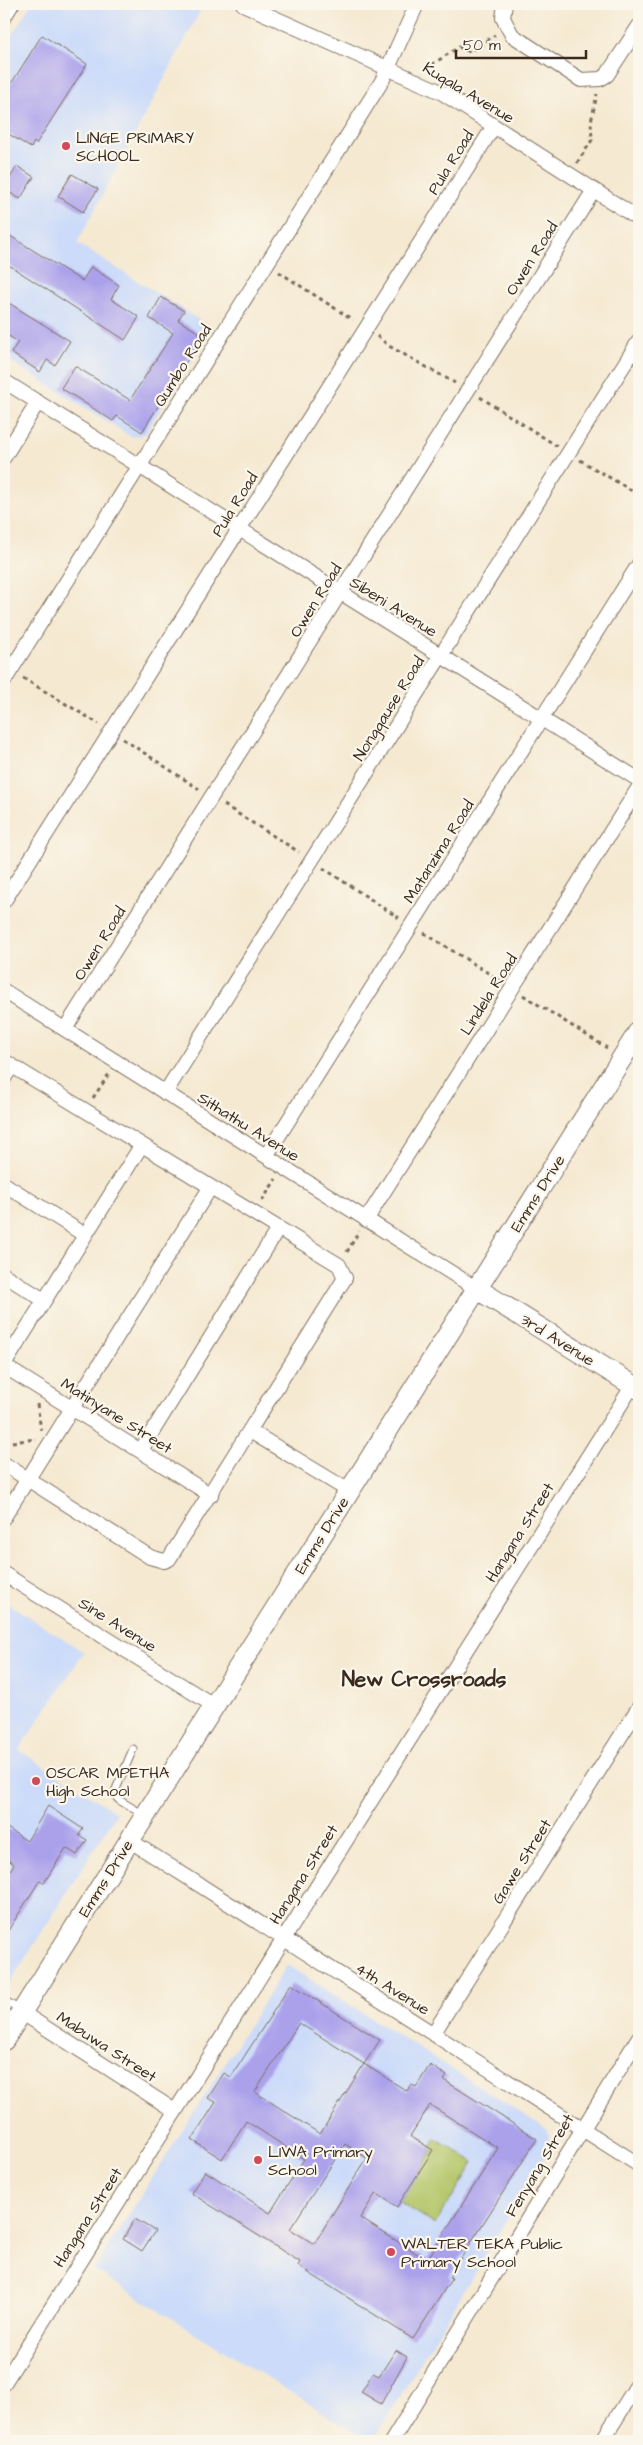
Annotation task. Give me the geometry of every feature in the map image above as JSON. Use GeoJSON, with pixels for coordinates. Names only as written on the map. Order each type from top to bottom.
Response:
{"type":"FeatureCollection","features":[{"type":"Feature","properties":{"kind":"street"},"geometry":{"type":"LineString","coordinates":[[4,17],[12,4]]}},
{"type":"Feature","properties":{"kind":"street","name":"Kuqala Avenue"},"geometry":{"type":"LineString","coordinates":[[243,4],[441,92],[639,219]]}},
{"type":"Feature","properties":{"kind":"street","name":"Qumbo Road"},"geometry":{"type":"LineString","coordinates":[[4,681],[382,81],[417,4]]}},
{"type":"Feature","properties":{"kind":"street"},"geometry":{"type":"LineString","coordinates":[[505,4],[503,11],[506,28],[512,36],[576,78],[590,81],[600,79],[612,70],[639,26]]}},
{"type":"Feature","properties":{"kind":"street","name":"Pula Road"},"geometry":{"type":"LineString","coordinates":[[4,901],[494,126]]}},
{"type":"Feature","properties":{"kind":"street","name":"Owen Road"},"geometry":{"type":"LineString","coordinates":[[65,1029],[594,190]]}},
{"type":"Feature","properties":{"kind":"street","name":"Nongqause Road"},"geometry":{"type":"LineString","coordinates":[[165,1093],[639,341]]}},
{"type":"Feature","properties":{"kind":"street","name":"Sibeni Avenue"},"geometry":{"type":"LineString","coordinates":[[4,381],[639,780]]}},
{"type":"Feature","properties":{"kind":"street"},"geometry":{"type":"LineString","coordinates":[[4,457],[38,402]]}},
{"type":"Feature","properties":{"kind":"street","name":"Matanzima Road"},"geometry":{"type":"LineString","coordinates":[[266,1156],[639,564]]}},
{"type":"Feature","properties":{"kind":"street","name":"Lindela Road"},"geometry":{"type":"LineString","coordinates":[[366,1220],[639,787]]}},
{"type":"Feature","properties":{"kind":"street","name":"Sithathu Avenue"},"geometry":{"type":"LineString","coordinates":[[4,991],[477,1289]]}},
{"type":"Feature","properties":{"kind":"street","name":"Emms Drive"},"geometry":{"type":"LineString","coordinates":[[4,2040],[639,1030]]}},
{"type":"Feature","properties":{"kind":"street"},"geometry":{"type":"LineString","coordinates":[[4,1078],[8,1063],[141,1146],[339,1265],[343,1270],[345,1280],[170,1559],[164,1561],[150,1558],[4,1464]]}},
{"type":"Feature","properties":{"kind":"street"},"geometry":{"type":"LineString","coordinates":[[4,1365],[141,1146]]}},
{"type":"Feature","properties":{"kind":"street"},"geometry":{"type":"LineString","coordinates":[[4,1184],[85,1235]]}},
{"type":"Feature","properties":{"kind":"street"},"geometry":{"type":"LineString","coordinates":[[4,1517],[210,1188]]}},
{"type":"Feature","properties":{"kind":"street"},"geometry":{"type":"LineString","coordinates":[[141,1450],[278,1229]]}},
{"type":"Feature","properties":{"kind":"street"},"geometry":{"type":"LineString","coordinates":[[4,1275],[44,1300]]}},
{"type":"Feature","properties":{"kind":"street","name":"3rd Avenue"},"geometry":{"type":"LineString","coordinates":[[477,1289],[636,1387]]}},
{"type":"Feature","properties":{"kind":"street","name":"Matinyane Street"},"geometry":{"type":"LineString","coordinates":[[4,1365],[211,1495]]}},
{"type":"Feature","properties":{"kind":"street","name":"Hangana Street"},"geometry":{"type":"LineString","coordinates":[[4,2383],[282,1939],[636,1387]]}},
{"type":"Feature","properties":{"kind":"street"},"geometry":{"type":"LineString","coordinates":[[250,1431],[349,1491]]}},
{"type":"Feature","properties":{"kind":"street","name":"Sine Avenue"},"geometry":{"type":"LineString","coordinates":[[4,1574],[213,1705]]}},
{"type":"Feature","properties":{"kind":"street","name":"Gawe Street"},"geometry":{"type":"LineString","coordinates":[[433,2034],[639,1707]]}},
{"type":"Feature","properties":{"kind":"street","name":"4th Avenue"},"geometry":{"type":"LineString","coordinates":[[129,1840],[639,2165]]}},
{"type":"Feature","properties":{"kind":"street","name":"Mabuwa Street"},"geometry":{"type":"LineString","coordinates":[[21,2012],[175,2111]]}},
{"type":"Feature","properties":{"kind":"street","name":"Fenyang Street"},"geometry":{"type":"LineString","coordinates":[[392,2441],[639,2037]]}},
{"type":"Feature","properties":{"kind":"street"},"geometry":{"type":"LineString","coordinates":[[602,2441],[639,2382]]}},
{"type":"Feature","properties":{"kind":"lane"},"geometry":{"type":"LineString","coordinates":[[133,1749],[114,1794],[123,1803],[144,1816]]}},
{"type":"Feature","properties":{"kind":"lane"},"geometry":{"type":"LineString","coordinates":[[4,2000],[21,2012]]}},
{"type":"Feature","properties":{"kind":"path"},"geometry":{"type":"LineString","coordinates":[[411,78],[459,47],[470,52],[506,28]]}},
{"type":"Feature","properties":{"kind":"path"},"geometry":{"type":"LineString","coordinates":[[569,174],[592,140],[591,122],[600,79]]}},
{"type":"Feature","properties":{"kind":"path"},"geometry":{"type":"LineString","coordinates":[[267,265],[366,328],[389,346],[468,390],[639,495]]}},
{"type":"Feature","properties":{"kind":"path"},"geometry":{"type":"LineString","coordinates":[[85,1111],[117,1062]]}},
{"type":"Feature","properties":{"kind":"path"},"geometry":{"type":"LineString","coordinates":[[253,1214],[283,1168]]}},
{"type":"Feature","properties":{"kind":"path"},"geometry":{"type":"LineString","coordinates":[[339,1265],[366,1220]]}},
{"type":"Feature","properties":{"kind":"path"},"geometry":{"type":"LineString","coordinates":[[4,1384],[4,1394]]}},
{"type":"Feature","properties":{"kind":"path"},"geometry":{"type":"LineString","coordinates":[[4,1442],[42,1438],[34,1384]]}},
{"type":"Feature","properties":{"kind":"shaded area","name":"LINGE PRIMARY SCHOOL"},"geometry":{"type":"Polygon","coordinates":[[[31,4],[191,4],[202,8],[77,243],[212,328],[145,434],[132,437],[4,357],[4,48],[31,4]]]}},
{"type":"Feature","properties":{"kind":"shaded area","name":"OSCAR MPETHA High School"},"geometry":{"type":"Polygon","coordinates":[[[4,1601],[84,1652],[19,1750],[117,1813],[4,1992],[4,1601]]]}},
{"type":"Feature","properties":{"kind":"shaded area"},"geometry":{"type":"Polygon","coordinates":[[[287,1965],[548,2130],[550,2148],[373,2441],[369,2441],[94,2270],[287,1965]]]}},
{"type":"Feature","properties":{"kind":"green space"},"geometry":{"type":"Polygon","coordinates":[[[436,2138],[474,2162],[435,2225],[400,2202],[433,2151],[430,2148],[436,2138]]]}},
{"type":"Feature","properties":{"kind":"building"},"geometry":{"type":"Polygon","coordinates":[[[42,35],[87,64],[36,144],[34,142],[31,148],[4,131],[4,95],[42,35]]]}},
{"type":"Feature","properties":{"kind":"building"},"geometry":{"type":"Polygon","coordinates":[[[17,166],[34,177],[20,199],[4,189],[17,166]]]}},
{"type":"Feature","properties":{"kind":"building"},"geometry":{"type":"Polygon","coordinates":[[[72,174],[98,189],[83,212],[58,196],[72,174]]]}},
{"type":"Feature","properties":{"kind":"building"},"geometry":{"type":"Polygon","coordinates":[[[4,232],[82,281],[91,267],[119,285],[111,299],[139,317],[125,340],[4,262],[4,232]]]}},
{"type":"Feature","properties":{"kind":"building"},"geometry":{"type":"Polygon","coordinates":[[[161,297],[184,311],[178,320],[203,335],[142,432],[117,416],[113,421],[61,388],[75,366],[130,400],[173,333],[149,318],[161,297]]]}},
{"type":"Feature","properties":{"kind":"building"},"geometry":{"type":"Polygon","coordinates":[[[4,300],[70,341],[55,365],[47,360],[40,372],[11,353],[18,342],[4,333],[4,300]]]}},
{"type":"Feature","properties":{"kind":"building"},"geometry":{"type":"Polygon","coordinates":[[[48,1806],[83,1829],[79,1835],[87,1840],[77,1855],[66,1848],[44,1883],[40,1880],[4,1937],[4,1881],[14,1864],[4,1857],[4,1826],[27,1841],[48,1806]]]}},
{"type":"Feature","properties":{"kind":"building"},"geometry":{"type":"Polygon","coordinates":[[[291,1984],[380,2040],[364,2064],[407,2091],[411,2084],[416,2087],[430,2065],[447,2076],[444,2080],[537,2139],[449,2277],[452,2278],[413,2339],[298,2266],[300,2262],[191,2193],[205,2171],[270,2213],[304,2159],[246,2121],[222,2159],[192,2140],[216,2102],[208,2098],[224,2073],[231,2077],[291,1984]],[[299,2023],[255,2092],[320,2134],[364,2064],[299,2023]],[[430,2105],[410,2136],[433,2150],[397,2207],[376,2193],[360,2218],[427,2260],[498,2148],[430,2105]],[[345,2144],[290,2229],[314,2244],[367,2158],[345,2144]]]}},
{"type":"Feature","properties":{"kind":"building"},"geometry":{"type":"Polygon","coordinates":[[[135,2219],[155,2231],[142,2251],[123,2239],[135,2219]]]}},
{"type":"Feature","properties":{"kind":"building"},"geometry":{"type":"Polygon","coordinates":[[[396,2350],[407,2357],[381,2404],[361,2392],[373,2373],[379,2376],[396,2350]]]}},
{"type":"Feature","properties":{"kind":"place","name":"LINGE PRIMARY SCHOOL"},"geometry":{"type":"Point","coordinates":[66,146]}},
{"type":"Feature","properties":{"kind":"place","name":"OSCAR MPETHA High School"},"geometry":{"type":"Point","coordinates":[36,1781]}},
{"type":"Feature","properties":{"kind":"place","name":"LIWA Primary School"},"geometry":{"type":"Point","coordinates":[258,2160]}},
{"type":"Feature","properties":{"kind":"place","name":"WALTER TEKA Public Primary School"},"geometry":{"type":"Point","coordinates":[391,2252]}},
{"type":"Feature","properties":{"kind":"district","name":"New Crossroads"},"geometry":{"type":"Point","coordinates":[424,1679]}}]}
